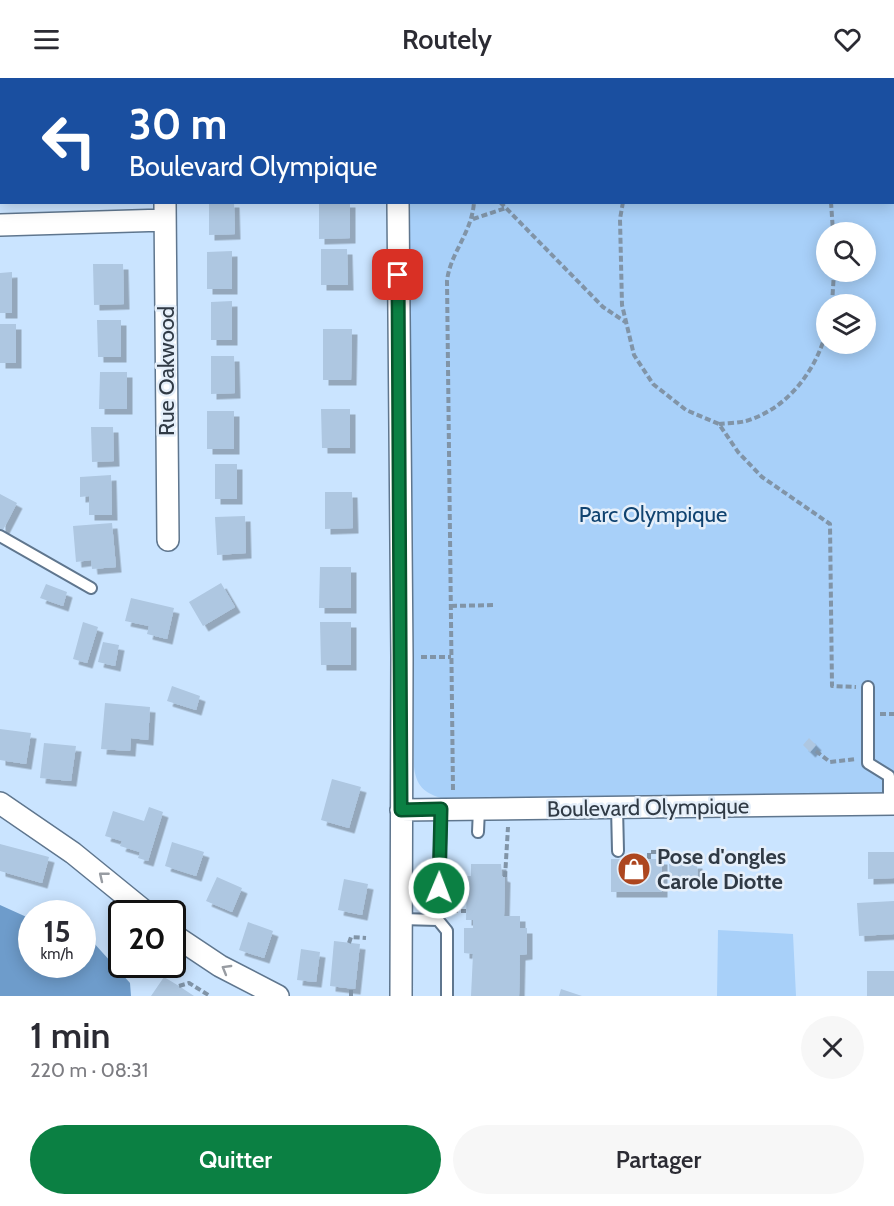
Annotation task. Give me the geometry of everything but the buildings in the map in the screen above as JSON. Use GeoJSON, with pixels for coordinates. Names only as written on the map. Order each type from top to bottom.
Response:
{"type":"FeatureCollection","features":[{"type":"Feature","properties":{"kind":"street"},"geometry":{"type":"LineString","coordinates":[[398,204],[400,996]]}},
{"type":"Feature","properties":{"kind":"street"},"geometry":{"type":"LineString","coordinates":[[0,225],[165,211]]}},
{"type":"Feature","properties":{"kind":"street","name":"Rue Oakwood"},"geometry":{"type":"LineString","coordinates":[[165,211],[168,540]]}},
{"type":"Feature","properties":{"kind":"street"},"geometry":{"type":"LineString","coordinates":[[0,803],[73,853],[131,900]]}},
{"type":"Feature","properties":{"kind":"street","name":"Boulevard Olympique"},"geometry":{"type":"LineString","coordinates":[[401,810],[447,803],[478,809],[892,804]]}},
{"type":"Feature","properties":{"kind":"street"},"geometry":{"type":"LineString","coordinates":[[186,943],[220,966],[278,996]]}},
{"type":"Feature","properties":{"kind":"lane"},"geometry":{"type":"LineString","coordinates":[[0,536],[91,588]]}},
{"type":"Feature","properties":{"kind":"lane"},"geometry":{"type":"LineString","coordinates":[[868,687],[868,762],[889,776],[892,804]]}},
{"type":"Feature","properties":{"kind":"lane"},"geometry":{"type":"LineString","coordinates":[[447,803],[438,920],[447,931],[447,996]]}},
{"type":"Feature","properties":{"kind":"lane"},"geometry":{"type":"LineString","coordinates":[[617,807],[618,851]]}},
{"type":"Feature","properties":{"kind":"lane"},"geometry":{"type":"LineString","coordinates":[[478,809],[478,832]]}},
{"type":"Feature","properties":{"kind":"lane"},"geometry":{"type":"LineString","coordinates":[[401,919],[438,920]]}},
{"type":"Feature","properties":{"kind":"path"},"geometry":{"type":"LineString","coordinates":[[447,803],[451,606],[447,281],[448,272],[473,219],[474,204]]}},
{"type":"Feature","properties":{"kind":"path"},"geometry":{"type":"LineString","coordinates":[[502,204],[603,307],[627,323]]}},
{"type":"Feature","properties":{"kind":"path"},"geometry":{"type":"LineString","coordinates":[[622,204],[622,305],[634,356],[653,384],[686,411],[719,424],[746,421],[774,408],[802,383],[820,354]]}},
{"type":"Feature","properties":{"kind":"path"},"geometry":{"type":"LineString","coordinates":[[831,204],[832,222]]}},
{"type":"Feature","properties":{"kind":"path"},"geometry":{"type":"LineString","coordinates":[[473,219],[506,208]]}},
{"type":"Feature","properties":{"kind":"path"},"geometry":{"type":"LineString","coordinates":[[719,424],[738,452],[762,477],[830,524],[834,570],[832,686],[847,686]]}},
{"type":"Feature","properties":{"kind":"path"},"geometry":{"type":"LineString","coordinates":[[451,606],[496,605]]}},
{"type":"Feature","properties":{"kind":"path"},"geometry":{"type":"LineString","coordinates":[[414,657],[451,657]]}},
{"type":"Feature","properties":{"kind":"path"},"geometry":{"type":"LineString","coordinates":[[816,751],[830,762],[844,761]]}},
{"type":"Feature","properties":{"kind":"path"},"geometry":{"type":"LineString","coordinates":[[506,877],[508,837]]}},
{"type":"Feature","properties":{"kind":"path"},"geometry":{"type":"LineString","coordinates":[[649,860],[649,852],[657,852]]}},
{"type":"Feature","properties":{"kind":"path"},"geometry":{"type":"LineString","coordinates":[[350,943],[351,937],[366,938]]}},
{"type":"Feature","properties":{"kind":"path"},"geometry":{"type":"LineString","coordinates":[[179,986],[189,983],[210,996]]}},
{"type":"Feature","properties":{"kind":"path"},"geometry":{"type":"LineString","coordinates":[[351,988],[351,996]]}},
{"type":"Feature","properties":{"kind":"green space","name":"Parc Olympique"},"geometry":{"type":"Polygon","coordinates":[[[409,204],[894,204],[894,794],[441,798],[426,791],[417,779],[414,767],[409,204]]]}},
{"type":"Feature","properties":{"kind":"green space"},"geometry":{"type":"Polygon","coordinates":[[[718,930],[793,934],[796,996],[717,996],[718,930]]]}},
{"type":"Feature","properties":{"kind":"shaded area"},"geometry":{"type":"Polygon","coordinates":[[[0,905],[18,913],[18,978],[96,978],[96,945],[108,959],[108,978],[125,978],[130,983],[131,996],[0,996],[0,905]]]}},
{"type":"Feature","properties":{"kind":"place","name":"Pose d'ongles Carole Diotte"},"geometry":{"type":"Point","coordinates":[634,869]}},
{"type":"Feature","properties":{"kind":"route"},"geometry":{"type":"LineString","coordinates":[[398,275],[402,657],[401,810],[441,809],[439,888]]}}]}
